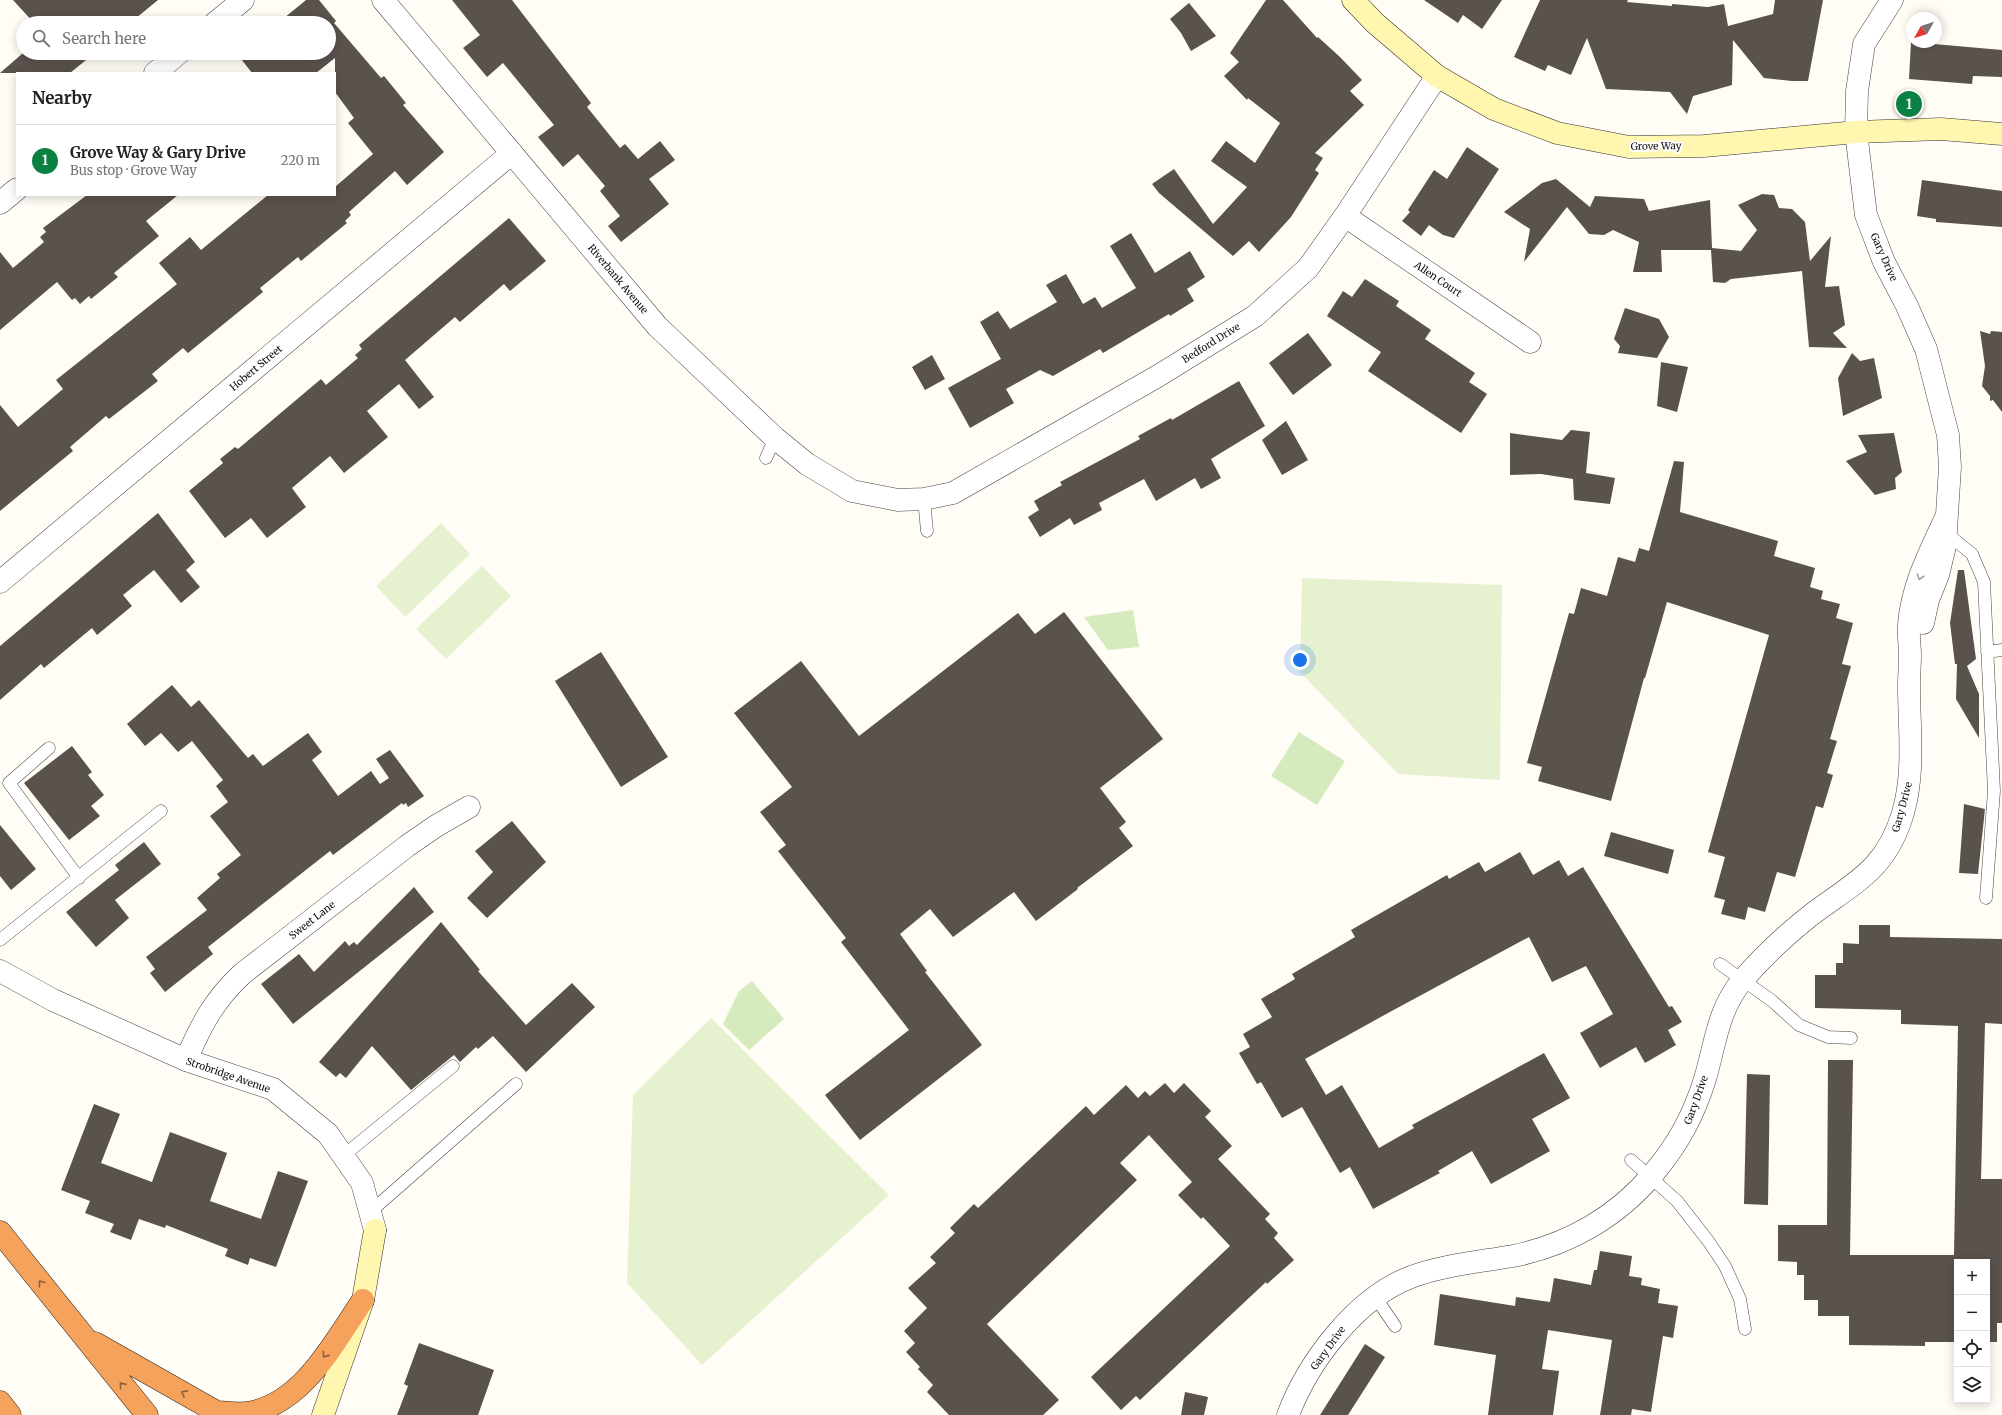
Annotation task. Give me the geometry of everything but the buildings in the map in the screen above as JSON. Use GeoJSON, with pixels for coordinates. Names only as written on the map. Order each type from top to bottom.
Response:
{"type":"FeatureCollection","features":[{"type":"Feature","properties":{"kind":"highway"},"geometry":{"type":"LineString","coordinates":[[0,1232],[147,1415]]}},
{"type":"Feature","properties":{"kind":"highway"},"geometry":{"type":"LineString","coordinates":[[80,1333],[120,1358],[220,1414],[246,1412],[274,1404],[287,1397],[310,1375],[363,1300]]}},
{"type":"Feature","properties":{"kind":"highway"},"geometry":{"type":"LineString","coordinates":[[0,1402],[10,1415]]}},
{"type":"Feature","properties":{"kind":"main road","name":"Grove Way"},"geometry":{"type":"LineString","coordinates":[[1352,0],[1375,23],[1437,76],[1494,109],[1557,133],[1629,147],[1704,146],[1856,132],[1941,129],[2002,134]]}},
{"type":"Feature","properties":{"kind":"main road","name":"Strobridge Avenue"},"geometry":{"type":"LineString","coordinates":[[323,1415],[363,1300],[372,1221]]}},
{"type":"Feature","properties":{"kind":"street"},"geometry":{"type":"LineString","coordinates":[[224,16],[243,0]]}},
{"type":"Feature","properties":{"kind":"street","name":"Riverbank Avenue"},"geometry":{"type":"LineString","coordinates":[[383,0],[657,326],[775,438],[807,464],[852,491],[898,500]]}},
{"type":"Feature","properties":{"kind":"street","name":"Gary Drive"},"geometry":{"type":"LineString","coordinates":[[1288,1415],[1305,1381],[1338,1332],[1357,1312],[1386,1290],[1411,1277],[1454,1266],[1518,1255],[1571,1237],[1609,1216],[1626,1202],[1651,1177],[1679,1141],[1692,1116],[1705,1078],[1721,1017],[1730,996],[1765,955],[1794,929],[1857,882],[1878,864],[1894,837],[1903,813],[1910,776],[1909,625],[1914,598],[1924,566],[1947,524],[1950,467],[1948,435],[1926,349],[1907,306],[1884,262],[1866,215],[1856,132],[1857,91],[1864,44],[1892,0]]}},
{"type":"Feature","properties":{"kind":"street"},"geometry":{"type":"LineString","coordinates":[[156,72],[171,60]]}},
{"type":"Feature","properties":{"kind":"street","name":"Bedford Drive"},"geometry":{"type":"LineString","coordinates":[[898,500],[924,499],[952,493],[1158,376],[1255,316],[1308,268],[1345,216],[1437,76]]}},
{"type":"Feature","properties":{"kind":"street","name":"Hobert Street"},"geometry":{"type":"LineString","coordinates":[[0,582],[512,153]]}},
{"type":"Feature","properties":{"kind":"street"},"geometry":{"type":"LineString","coordinates":[[0,203],[16,190]]}},
{"type":"Feature","properties":{"kind":"street","name":"Allen Court"},"geometry":{"type":"LineString","coordinates":[[1345,216],[1530,342]]}},
{"type":"Feature","properties":{"kind":"street","name":"Sweet Lane"},"geometry":{"type":"LineString","coordinates":[[186,1060],[197,1034],[212,1007],[221,995],[242,974],[407,846],[436,826],[469,807]]}},
{"type":"Feature","properties":{"kind":"street","name":"Strobridge Avenue"},"geometry":{"type":"LineString","coordinates":[[0,971],[52,1000],[186,1060],[273,1089],[328,1134],[362,1183],[372,1221]]}},
{"type":"Feature","properties":{"kind":"lane"},"geometry":{"type":"LineString","coordinates":[[766,458],[775,438]]}},
{"type":"Feature","properties":{"kind":"lane"},"geometry":{"type":"LineString","coordinates":[[924,499],[927,531]]}},
{"type":"Feature","properties":{"kind":"lane"},"geometry":{"type":"LineString","coordinates":[[1947,524],[1972,554],[1984,582],[1994,792],[1986,898]]}},
{"type":"Feature","properties":{"kind":"lane"},"geometry":{"type":"LineString","coordinates":[[1987,652],[2002,650]]}},
{"type":"Feature","properties":{"kind":"lane"},"geometry":{"type":"LineString","coordinates":[[49,748],[9,783],[79,878]]}},
{"type":"Feature","properties":{"kind":"lane"},"geometry":{"type":"LineString","coordinates":[[0,940],[79,878],[160,811]]}},
{"type":"Feature","properties":{"kind":"lane"},"geometry":{"type":"LineString","coordinates":[[1720,964],[1771,1000],[1798,1025],[1828,1037],[1851,1038]]}},
{"type":"Feature","properties":{"kind":"lane"},"geometry":{"type":"LineString","coordinates":[[343,1156],[453,1066]]}},
{"type":"Feature","properties":{"kind":"lane"},"geometry":{"type":"LineString","coordinates":[[372,1221],[516,1084]]}},
{"type":"Feature","properties":{"kind":"lane"},"geometry":{"type":"LineString","coordinates":[[1631,1160],[1677,1201],[1696,1223],[1725,1266],[1740,1299],[1745,1329]]}},
{"type":"Feature","properties":{"kind":"lane"},"geometry":{"type":"LineString","coordinates":[[1376,1298],[1395,1326]]}},
{"type":"Feature","properties":{"kind":"green space"},"geometry":{"type":"Polygon","coordinates":[[[441,523],[470,554],[405,617],[376,586],[441,523]]]}},
{"type":"Feature","properties":{"kind":"green space"},"geometry":{"type":"Polygon","coordinates":[[[482,566],[511,596],[446,659],[416,629],[482,566]]]}},
{"type":"Feature","properties":{"kind":"green space"},"geometry":{"type":"Polygon","coordinates":[[[1302,578],[1502,585],[1500,780],[1398,774],[1300,672],[1302,578]]]}},
{"type":"Feature","properties":{"kind":"green space"},"geometry":{"type":"Polygon","coordinates":[[[1133,610],[1139,647],[1108,650],[1084,617],[1133,610]]]}},
{"type":"Feature","properties":{"kind":"green space"},"geometry":{"type":"Polygon","coordinates":[[[1299,732],[1345,761],[1317,805],[1271,776],[1299,732]]]}},
{"type":"Feature","properties":{"kind":"green space"},"geometry":{"type":"Polygon","coordinates":[[[752,981],[784,1019],[749,1050],[723,1024],[739,991],[752,981]]]}},
{"type":"Feature","properties":{"kind":"green space"},"geometry":{"type":"Polygon","coordinates":[[[711,1018],[889,1195],[702,1365],[627,1283],[633,1095],[711,1018]]]}},
{"type":"Feature","properties":{"kind":"place","name":"Grove Way & Gary Drive"},"geometry":{"type":"Point","coordinates":[1909,104]}}]}
